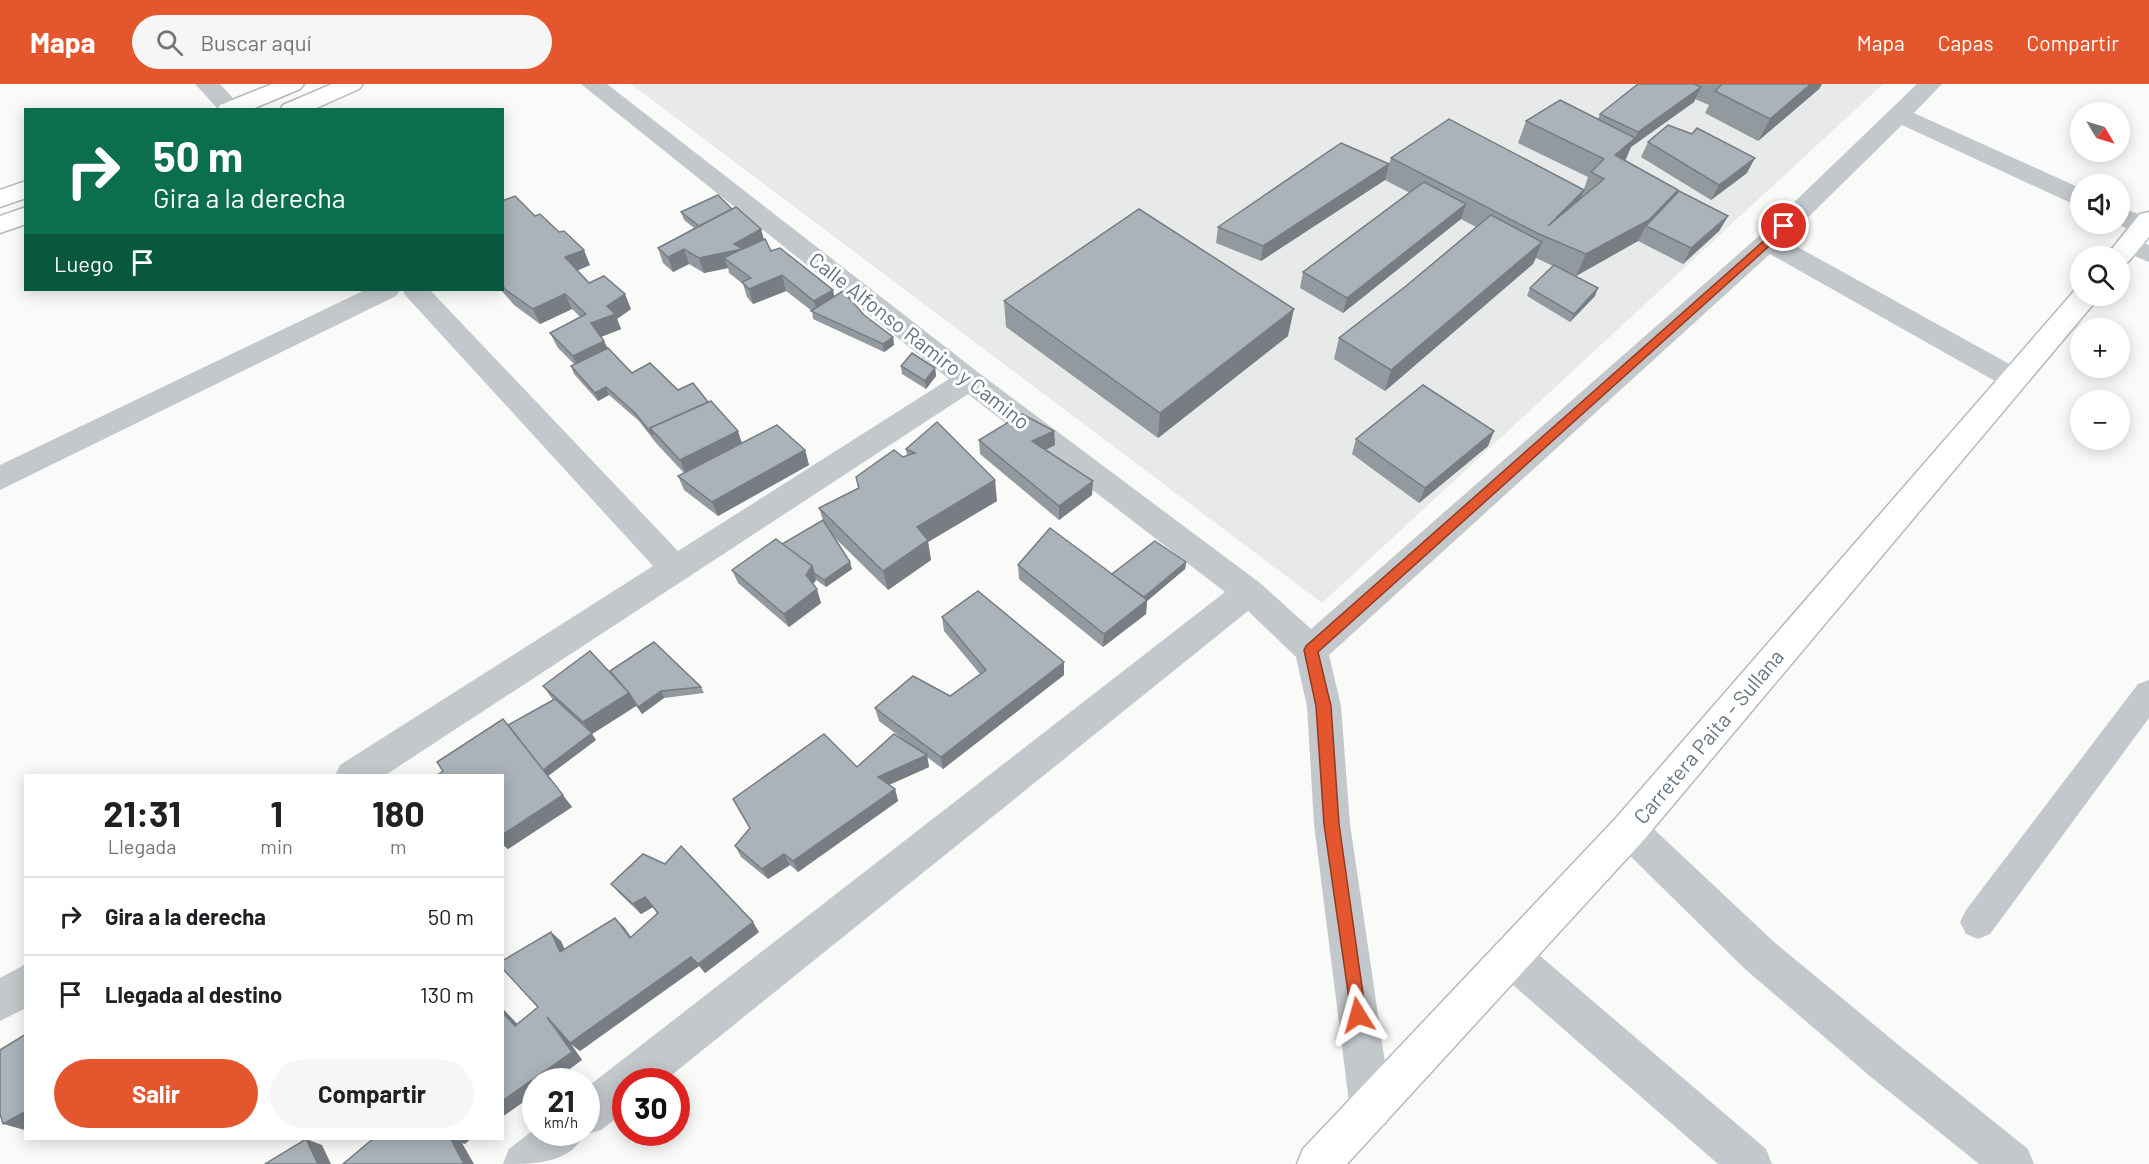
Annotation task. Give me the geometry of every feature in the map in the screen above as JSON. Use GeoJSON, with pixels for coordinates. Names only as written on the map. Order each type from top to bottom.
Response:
{"type":"FeatureCollection","features":[{"type":"Feature","properties":{"kind":"main road"},"geometry":{"type":"LineString","coordinates":[[233,108],[292,84]]}},
{"type":"Feature","properties":{"kind":"main road"},"geometry":{"type":"LineString","coordinates":[[296,108],[351,84]]}},
{"type":"Feature","properties":{"kind":"main road"},"geometry":{"type":"LineString","coordinates":[[0,199],[24,190]]}},
{"type":"Feature","properties":{"kind":"main road"},"geometry":{"type":"LineString","coordinates":[[0,225],[24,216]]}},
{"type":"Feature","properties":{"kind":"main road","name":"Carretera Paita - Sullana"},"geometry":{"type":"LineString","coordinates":[[1318,1164],[1371,1110],[1629,830],[2012,378],[2076,306]]}},
{"type":"Feature","properties":{"kind":"street"},"geometry":{"type":"LineString","coordinates":[[207,84],[230,108]]}},
{"type":"Feature","properties":{"kind":"street","name":"Calle Alfonso Ramiro y Camino"},"geometry":{"type":"LineString","coordinates":[[593,84],[969,380],[1249,592],[1311,650]]}},
{"type":"Feature","properties":{"kind":"street"},"geometry":{"type":"LineString","coordinates":[[1371,1110],[1332,824],[1323,706],[1311,650],[1767,242],[1930,84]]}},
{"type":"Feature","properties":{"kind":"street"},"geometry":{"type":"LineString","coordinates":[[1898,114],[2070,192]]}},
{"type":"Feature","properties":{"kind":"street"},"geometry":{"type":"LineString","coordinates":[[1767,242],[2012,378]]}},
{"type":"Feature","properties":{"kind":"street"},"geometry":{"type":"LineString","coordinates":[[0,478],[385,291]]}},
{"type":"Feature","properties":{"kind":"street"},"geometry":{"type":"LineString","coordinates":[[416,291],[676,570]]}},
{"type":"Feature","properties":{"kind":"street"},"geometry":{"type":"LineString","coordinates":[[356,774],[969,380]]}},
{"type":"Feature","properties":{"kind":"street"},"geometry":{"type":"LineString","coordinates":[[646,1068],[1249,592]]}},
{"type":"Feature","properties":{"kind":"street"},"geometry":{"type":"LineString","coordinates":[[1629,830],[1759,955],[1886,1062],[2013,1164]]}},
{"type":"Feature","properties":{"kind":"street"},"geometry":{"type":"LineString","coordinates":[[1511,957],[1751,1164]]}},
{"type":"Feature","properties":{"kind":"street"},"geometry":{"type":"LineString","coordinates":[[0,1001],[24,985]]}},
{"type":"Feature","properties":{"kind":"street"},"geometry":{"type":"LineString","coordinates":[[600,1104],[612,1095]]}},
{"type":"Feature","properties":{"kind":"street"},"geometry":{"type":"LineString","coordinates":[[524,1164],[546,1146]]}},
{"type":"Feature","properties":{"kind":"lane"},"geometry":{"type":"LineString","coordinates":[[1978,922],[2149,693]]}},
{"type":"Feature","properties":{"kind":"shaded area"},"geometry":{"type":"Polygon","coordinates":[[[631,84],[1883,84],[1322,603],[631,84]]]}},
{"type":"Feature","properties":{"kind":"building"},"geometry":{"type":"Polygon","coordinates":[[[1638,84],[1694,84],[1701,87],[1638,132],[1600,114],[1638,84]]]}},
{"type":"Feature","properties":{"kind":"building"},"geometry":{"type":"Polygon","coordinates":[[[1720,84],[1811,84],[1770,119],[1715,91],[1720,84]]]}},
{"type":"Feature","properties":{"kind":"building"},"geometry":{"type":"Polygon","coordinates":[[[1560,100],[1635,138],[1615,155],[1678,190],[1649,220],[1586,254],[1539,234],[1391,158],[1449,119],[1584,190],[1548,226],[1604,179],[1591,172],[1604,159],[1526,121],[1560,100]]]}},
{"type":"Feature","properties":{"kind":"building"},"geometry":{"type":"Polygon","coordinates":[[[1668,125],[1692,134],[1697,128],[1755,158],[1719,185],[1648,142],[1668,125]]]}},
{"type":"Feature","properties":{"kind":"building"},"geometry":{"type":"Polygon","coordinates":[[[1341,143],[1389,164],[1263,246],[1218,227],[1341,143]]]}},
{"type":"Feature","properties":{"kind":"building"},"geometry":{"type":"Polygon","coordinates":[[[1424,182],[1466,204],[1347,298],[1303,272],[1424,182]]]}},
{"type":"Feature","properties":{"kind":"building"},"geometry":{"type":"Polygon","coordinates":[[[1679,191],[1728,216],[1691,248],[1646,226],[1679,191]]]}},
{"type":"Feature","properties":{"kind":"building"},"geometry":{"type":"Polygon","coordinates":[[[718,195],[732,209],[699,226],[681,212],[718,195]]]}},
{"type":"Feature","properties":{"kind":"building"},"geometry":{"type":"Polygon","coordinates":[[[515,196],[535,216],[540,214],[559,232],[564,231],[584,250],[565,257],[589,283],[604,276],[625,294],[607,306],[615,314],[591,323],[604,341],[573,356],[550,333],[586,314],[565,294],[533,309],[504,288],[504,200],[515,196]]]}},
{"type":"Feature","properties":{"kind":"building"},"geometry":{"type":"Polygon","coordinates":[[[736,207],[761,229],[734,244],[743,249],[765,239],[771,251],[780,248],[833,290],[814,301],[782,275],[749,289],[742,282],[751,278],[724,258],[742,249],[699,258],[684,249],[668,257],[658,248],[736,207]]]}},
{"type":"Feature","properties":{"kind":"building"},"geometry":{"type":"Polygon","coordinates":[[[1139,209],[1294,309],[1160,413],[1004,301],[1139,209]]]}},
{"type":"Feature","properties":{"kind":"building"},"geometry":{"type":"Polygon","coordinates":[[[1491,215],[1542,242],[1391,370],[1339,338],[1406,286],[1491,215]]]}},
{"type":"Feature","properties":{"kind":"building"},"geometry":{"type":"Polygon","coordinates":[[[1554,265],[1598,288],[1574,314],[1530,288],[1554,265]]]}},
{"type":"Feature","properties":{"kind":"building"},"geometry":{"type":"Polygon","coordinates":[[[843,291],[864,315],[893,337],[883,344],[811,311],[843,291]]]}},
{"type":"Feature","properties":{"kind":"building"},"geometry":{"type":"Polygon","coordinates":[[[608,348],[632,373],[650,363],[678,390],[693,383],[708,402],[650,428],[653,435],[635,413],[606,387],[595,393],[571,366],[608,348]]]}},
{"type":"Feature","properties":{"kind":"building"},"geometry":{"type":"Polygon","coordinates":[[[912,353],[935,368],[925,381],[901,366],[912,353]]]}},
{"type":"Feature","properties":{"kind":"building"},"geometry":{"type":"Polygon","coordinates":[[[1423,385],[1494,431],[1425,488],[1356,439],[1423,385]]]}},
{"type":"Feature","properties":{"kind":"building"},"geometry":{"type":"Polygon","coordinates":[[[711,401],[738,431],[680,460],[650,428],[711,401]]]}},
{"type":"Feature","properties":{"kind":"building"},"geometry":{"type":"Polygon","coordinates":[[[1022,414],[1054,431],[1032,441],[1093,481],[1059,506],[979,440],[1022,414]]]}},
{"type":"Feature","properties":{"kind":"building"},"geometry":{"type":"Polygon","coordinates":[[[937,422],[995,480],[917,527],[928,540],[883,571],[819,508],[859,488],[856,477],[894,450],[903,457],[915,453],[906,449],[937,422]]]}},
{"type":"Feature","properties":{"kind":"building"},"geometry":{"type":"Polygon","coordinates":[[[777,425],[805,450],[712,502],[678,476],[777,425]]]}},
{"type":"Feature","properties":{"kind":"building"},"geometry":{"type":"Polygon","coordinates":[[[823,520],[850,562],[824,580],[814,573],[812,566],[782,544],[823,520]]]}},
{"type":"Feature","properties":{"kind":"building"},"geometry":{"type":"Polygon","coordinates":[[[1050,528],[1147,600],[1104,634],[1018,565],[1050,528]]]}},
{"type":"Feature","properties":{"kind":"building"},"geometry":{"type":"Polygon","coordinates":[[[776,539],[812,566],[806,575],[817,589],[784,614],[732,570],[776,539]]]}},
{"type":"Feature","properties":{"kind":"building"},"geometry":{"type":"Polygon","coordinates":[[[1155,541],[1186,562],[1144,597],[1112,574],[1155,541]]]}},
{"type":"Feature","properties":{"kind":"building"},"geometry":{"type":"Polygon","coordinates":[[[978,591],[1064,662],[941,757],[875,708],[913,676],[950,696],[986,670],[942,617],[978,591]]]}},
{"type":"Feature","properties":{"kind":"building"},"geometry":{"type":"Polygon","coordinates":[[[654,642],[701,687],[661,691],[638,707],[610,671],[654,642]]]}},
{"type":"Feature","properties":{"kind":"building"},"geometry":{"type":"Polygon","coordinates":[[[590,651],[629,693],[583,722],[543,686],[590,651]]]}},
{"type":"Feature","properties":{"kind":"building"},"geometry":{"type":"Polygon","coordinates":[[[555,699],[592,733],[543,770],[508,725],[555,699]]]}},
{"type":"Feature","properties":{"kind":"building"},"geometry":{"type":"Polygon","coordinates":[[[503,719],[563,795],[504,834],[504,774],[439,774],[443,771],[437,762],[503,719]]]}},
{"type":"Feature","properties":{"kind":"building"},"geometry":{"type":"Polygon","coordinates":[[[824,734],[857,767],[894,734],[927,755],[878,777],[895,789],[793,861],[784,854],[762,869],[735,846],[750,828],[733,799],[824,734]]]}},
{"type":"Feature","properties":{"kind":"building"},"geometry":{"type":"Polygon","coordinates":[[[681,846],[753,922],[698,964],[691,957],[570,1043],[547,1017],[572,1052],[549,1068],[522,1068],[522,1087],[504,1100],[504,1014],[515,1026],[538,1007],[504,970],[504,960],[551,932],[560,952],[615,918],[630,938],[658,913],[645,897],[633,904],[611,884],[643,854],[665,864],[681,846]]]}},
{"type":"Feature","properties":{"kind":"building"},"geometry":{"type":"Polygon","coordinates":[[[24,1035],[24,1112],[3,1124],[0,1114],[0,1050],[24,1035]]]}},
{"type":"Feature","properties":{"kind":"building"},"geometry":{"type":"Polygon","coordinates":[[[306,1140],[318,1164],[265,1164],[306,1140]]]}},
{"type":"Feature","properties":{"kind":"building"},"geometry":{"type":"Polygon","coordinates":[[[372,1140],[451,1140],[464,1164],[343,1164],[372,1140]]]}},
{"type":"Feature","properties":{"kind":"route"},"geometry":{"type":"LineString","coordinates":[[1358,1015],[1332,824],[1323,706],[1311,650],[1784,226]]}}]}
